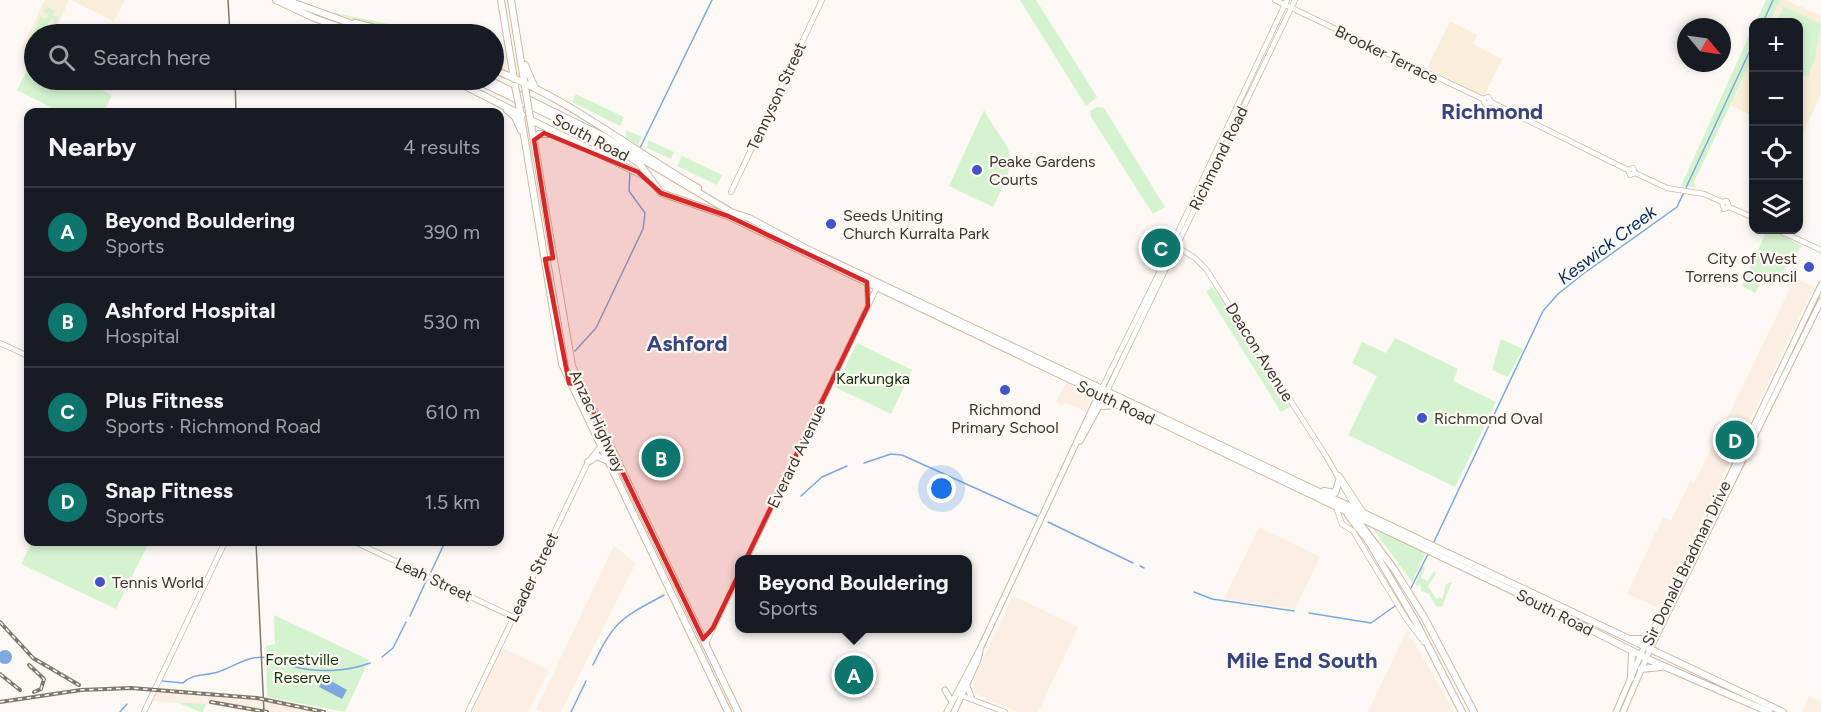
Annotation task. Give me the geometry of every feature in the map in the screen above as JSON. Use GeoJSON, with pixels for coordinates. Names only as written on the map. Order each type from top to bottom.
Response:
{"type":"FeatureCollection","features":[{"type":"Feature","properties":{"kind":"highway"},"geometry":{"type":"LineString","coordinates":[[276,0],[330,24]]}},
{"type":"Feature","properties":{"kind":"highway"},"geometry":{"type":"LineString","coordinates":[[286,0],[317,14],[348,24]]}},
{"type":"Feature","properties":{"kind":"highway","name":"Anzac Highway"},"geometry":{"type":"LineString","coordinates":[[501,0],[513,79],[532,176],[558,347],[569,383],[728,712]]}},
{"type":"Feature","properties":{"kind":"highway"},"geometry":{"type":"LineString","coordinates":[[504,17],[509,17],[511,2]]}},
{"type":"Feature","properties":{"kind":"highway","name":"Anzac Highway"},"geometry":{"type":"LineString","coordinates":[[511,2],[566,344],[574,371],[597,423],[738,712]]}},
{"type":"Feature","properties":{"kind":"highway"},"geometry":{"type":"LineString","coordinates":[[317,14],[358,24]]}},
{"type":"Feature","properties":{"kind":"highway"},"geometry":{"type":"LineString","coordinates":[[519,50],[536,89]]}},
{"type":"Feature","properties":{"kind":"highway"},"geometry":{"type":"LineString","coordinates":[[504,69],[510,61]]}},
{"type":"Feature","properties":{"kind":"highway"},"geometry":{"type":"LineString","coordinates":[[504,75],[536,89],[643,159]]}},
{"type":"Feature","properties":{"kind":"highway","name":"South Road"},"geometry":{"type":"LineString","coordinates":[[504,87],[581,124],[749,218],[878,285],[1306,487],[1345,509],[1615,632],[1783,712]]}},
{"type":"Feature","properties":{"kind":"highway"},"geometry":{"type":"LineString","coordinates":[[472,90],[503,108]]}},
{"type":"Feature","properties":{"kind":"highway"},"geometry":{"type":"LineString","coordinates":[[473,90],[557,135],[651,180]]}},
{"type":"Feature","properties":{"kind":"highway","name":"South Road"},"geometry":{"type":"LineString","coordinates":[[497,90],[633,153]]}},
{"type":"Feature","properties":{"kind":"highway"},"geometry":{"type":"LineString","coordinates":[[504,108],[510,112],[525,139]]}},
{"type":"Feature","properties":{"kind":"highway"},"geometry":{"type":"LineString","coordinates":[[534,140],[539,134],[557,135]]}},
{"type":"Feature","properties":{"kind":"highway","name":"South Road"},"geometry":{"type":"LineString","coordinates":[[643,159],[651,180],[661,193],[728,216],[867,282],[878,285]]}},
{"type":"Feature","properties":{"kind":"highway"},"geometry":{"type":"LineString","coordinates":[[532,176],[540,175]]}},
{"type":"Feature","properties":{"kind":"highway"},"geometry":{"type":"LineString","coordinates":[[545,259],[553,258]]}},
{"type":"Feature","properties":{"kind":"highway"},"geometry":{"type":"LineString","coordinates":[[569,383],[574,383],[574,371]]}},
{"type":"Feature","properties":{"kind":"highway"},"geometry":{"type":"LineString","coordinates":[[575,395],[576,388],[581,386]]}},
{"type":"Feature","properties":{"kind":"highway","name":"South Road"},"geometry":{"type":"LineString","coordinates":[[1103,392],[1121,405],[1336,507],[1345,509]]}},
{"type":"Feature","properties":{"kind":"highway"},"geometry":{"type":"LineString","coordinates":[[1100,406],[1121,405]]}},
{"type":"Feature","properties":{"kind":"highway"},"geometry":{"type":"LineString","coordinates":[[597,423],[600,446],[608,448],[614,457]]}},
{"type":"Feature","properties":{"kind":"highway"},"geometry":{"type":"LineString","coordinates":[[588,462],[597,456],[607,460]]}},
{"type":"Feature","properties":{"kind":"highway"},"geometry":{"type":"LineString","coordinates":[[618,483],[625,479]]}},
{"type":"Feature","properties":{"kind":"highway"},"geometry":{"type":"LineString","coordinates":[[1306,487],[1314,487],[1333,494],[1338,490],[1339,480]]}},
{"type":"Feature","properties":{"kind":"highway"},"geometry":{"type":"LineString","coordinates":[[1345,509],[1362,533],[1441,670],[1462,712]]}},
{"type":"Feature","properties":{"kind":"highway"},"geometry":{"type":"LineString","coordinates":[[642,513],[638,525],[649,528]]}},
{"type":"Feature","properties":{"kind":"highway"},"geometry":{"type":"LineString","coordinates":[[1361,516],[1409,592],[1474,712]]}},
{"type":"Feature","properties":{"kind":"highway","name":"South Road"},"geometry":{"type":"LineString","coordinates":[[1430,548],[1643,657],[1769,712]]}},
{"type":"Feature","properties":{"kind":"highway"},"geometry":{"type":"LineString","coordinates":[[657,564],[664,560]]}},
{"type":"Feature","properties":{"kind":"highway"},"geometry":{"type":"LineString","coordinates":[[1615,632],[1633,639],[1648,639]]}},
{"type":"Feature","properties":{"kind":"highway"},"geometry":{"type":"LineString","coordinates":[[1631,678],[1632,651]]}},
{"type":"Feature","properties":{"kind":"highway"},"geometry":{"type":"LineString","coordinates":[[1641,669],[1655,667],[1671,670]]}},
{"type":"Feature","properties":{"kind":"highway"},"geometry":{"type":"LineString","coordinates":[[722,700],[730,696]]}},
{"type":"Feature","properties":{"kind":"main road","name":"Sir Donald Bradman Drive"},"geometry":{"type":"LineString","coordinates":[[1647,649],[1648,639],[1693,553],[1821,285]]}},
{"type":"Feature","properties":{"kind":"main road","name":"Sir Donald Bradman Drive"},"geometry":{"type":"LineString","coordinates":[[1616,712],[1821,300]]}},
{"type":"Feature","properties":{"kind":"main road","name":"Richmond Road"},"geometry":{"type":"LineString","coordinates":[[1077,444],[1100,406],[1103,392]]}},
{"type":"Feature","properties":{"kind":"main road","name":"Richmond Road"},"geometry":{"type":"LineString","coordinates":[[947,712],[959,695],[1103,392]]}},
{"type":"Feature","properties":{"kind":"main road","name":"Richmond Road"},"geometry":{"type":"LineString","coordinates":[[959,695],[967,685],[978,660],[980,649]]}},
{"type":"Feature","properties":{"kind":"main road","name":"Sir Donald Bradman Drive"},"geometry":{"type":"LineString","coordinates":[[1623,712],[1641,669],[1643,657]]}},
{"type":"Feature","properties":{"kind":"main road"},"geometry":{"type":"LineString","coordinates":[[945,690],[955,703],[971,699],[967,685]]}},
{"type":"Feature","properties":{"kind":"main road"},"geometry":{"type":"LineString","coordinates":[[1620,703],[1628,699]]}},
{"type":"Feature","properties":{"kind":"main road","name":"Richmond Road"},"geometry":{"type":"LineString","coordinates":[[954,712],[955,703]]}},
{"type":"Feature","properties":{"kind":"street","name":"Tennyson Street"},"geometry":{"type":"LineString","coordinates":[[731,192],[822,0]]}},
{"type":"Feature","properties":{"kind":"street","name":"Brooker Terrace"},"geometry":{"type":"LineString","coordinates":[[1275,0],[1285,2],[1291,8],[1483,99],[1485,104],[1491,102],[1628,170],[1630,175],[1635,173],[1667,188],[1704,194],[1722,202],[1724,209],[1729,207],[1749,216]]}},
{"type":"Feature","properties":{"kind":"street","name":"Richmond Road"},"geometry":{"type":"LineString","coordinates":[[1103,392],[1294,0]]}},
{"type":"Feature","properties":{"kind":"street","name":"Richmond Road"},"geometry":{"type":"LineString","coordinates":[[1174,246],[1285,2]]}},
{"type":"Feature","properties":{"kind":"street"},"geometry":{"type":"LineString","coordinates":[[1787,234],[1821,250]]}},
{"type":"Feature","properties":{"kind":"street","name":"Deacon Avenue"},"geometry":{"type":"LineString","coordinates":[[1174,246],[1195,258],[1206,269],[1335,471],[1361,516]]}},
{"type":"Feature","properties":{"kind":"street"},"geometry":{"type":"LineString","coordinates":[[867,282],[868,306]]}},
{"type":"Feature","properties":{"kind":"street","name":"Everard Avenue"},"geometry":{"type":"LineString","coordinates":[[749,555],[878,285]]}},
{"type":"Feature","properties":{"kind":"street"},"geometry":{"type":"LineString","coordinates":[[0,343],[24,354]]}},
{"type":"Feature","properties":{"kind":"street","name":"Leader Street"},"geometry":{"type":"LineString","coordinates":[[468,712],[588,462],[600,446]]}},
{"type":"Feature","properties":{"kind":"street","name":"Deacon Avenue"},"geometry":{"type":"LineString","coordinates":[[1335,471],[1361,516]]}},
{"type":"Feature","properties":{"kind":"street"},"geometry":{"type":"LineString","coordinates":[[1336,507],[1342,524],[1353,531],[1400,601],[1407,620],[1441,670]]}},
{"type":"Feature","properties":{"kind":"street"},"geometry":{"type":"LineString","coordinates":[[144,712],[223,546]]}},
{"type":"Feature","properties":{"kind":"street","name":"Leah Street"},"geometry":{"type":"LineString","coordinates":[[363,546],[513,617]]}},
{"type":"Feature","properties":{"kind":"street"},"geometry":{"type":"LineString","coordinates":[[698,649],[714,628],[735,584]]}},
{"type":"Feature","properties":{"kind":"street"},"geometry":{"type":"LineString","coordinates":[[959,695],[1005,712]]}},
{"type":"Feature","properties":{"kind":"highlighted area"},"geometry":{"type":"Polygon","coordinates":[[[544,133],[638,172],[661,193],[728,216],[867,282],[868,306],[713,628],[703,639],[581,386],[569,383],[545,259],[553,258],[534,140],[544,133]]]}},
{"type":"Feature","properties":{"kind":"shaded area"},"geometry":{"type":"Polygon","coordinates":[[[45,0],[69,0],[58,24],[49,22],[48,24],[34,24],[45,0]]]}},
{"type":"Feature","properties":{"kind":"shaded area"},"geometry":{"type":"Polygon","coordinates":[[[71,0],[125,0],[114,21],[71,0]]]}},
{"type":"Feature","properties":{"kind":"shaded area"},"geometry":{"type":"Polygon","coordinates":[[[1780,0],[1786,0],[1821,16],[1821,94],[1803,133],[1803,18],[1772,18],[1780,0]]]}},
{"type":"Feature","properties":{"kind":"shaded area"},"geometry":{"type":"Polygon","coordinates":[[[1450,21],[1477,35],[1473,44],[1502,59],[1484,96],[1427,68],[1450,21]]]}},
{"type":"Feature","properties":{"kind":"shaded area"},"geometry":{"type":"Polygon","coordinates":[[[1749,66],[1749,114],[1731,106],[1749,66]]]}},
{"type":"Feature","properties":{"kind":"shaded area"},"geometry":{"type":"Polygon","coordinates":[[[1795,278],[1814,287],[1659,608],[1627,594],[1663,517],[1671,521],[1690,481],[1694,483],[1715,441],[1723,445],[1733,424],[1726,421],[1795,278]]]}},
{"type":"Feature","properties":{"kind":"shaded area"},"geometry":{"type":"Polygon","coordinates":[[[1067,381],[1091,395],[1086,412],[1065,402],[1063,406],[1056,402],[1067,381]]]}},
{"type":"Feature","properties":{"kind":"shaded area"},"geometry":{"type":"Polygon","coordinates":[[[1259,527],[1320,557],[1295,609],[1224,599],[1259,527]]]}},
{"type":"Feature","properties":{"kind":"shaded area"},"geometry":{"type":"Polygon","coordinates":[[[614,546],[636,563],[561,712],[543,712],[536,709],[614,546]]]}},
{"type":"Feature","properties":{"kind":"shaded area"},"geometry":{"type":"Polygon","coordinates":[[[1013,596],[1078,627],[1038,712],[1019,712],[977,695],[973,691],[974,678],[1013,596]]]}},
{"type":"Feature","properties":{"kind":"shaded area"},"geometry":{"type":"Polygon","coordinates":[[[1407,630],[1436,680],[1454,712],[1368,712],[1407,630]]]}},
{"type":"Feature","properties":{"kind":"shaded area"},"geometry":{"type":"Polygon","coordinates":[[[502,648],[549,670],[528,712],[472,712],[502,648]]]}},
{"type":"Feature","properties":{"kind":"shaded area"},"geometry":{"type":"Polygon","coordinates":[[[158,689],[261,696],[335,712],[257,712],[206,704],[153,701],[158,689]]]}},
{"type":"Feature","properties":{"kind":"shaded area"},"geometry":{"type":"Polygon","coordinates":[[[1809,696],[1821,702],[1821,712],[1802,712],[1809,696]]]}},
{"type":"Feature","properties":{"kind":"green space"},"geometry":{"type":"Polygon","coordinates":[[[1020,0],[1036,0],[1097,97],[1086,106],[1020,0]]]}},
{"type":"Feature","properties":{"kind":"green space"},"geometry":{"type":"Polygon","coordinates":[[[1766,0],[1780,0],[1772,18],[1758,18],[1766,0]]]}},
{"type":"Feature","properties":{"kind":"green space"},"geometry":{"type":"Polygon","coordinates":[[[1784,6],[1821,24],[1815,58],[1808,76],[1803,75],[1803,18],[1778,18],[1784,6]]]}},
{"type":"Feature","properties":{"kind":"green space"},"geometry":{"type":"Polygon","coordinates":[[[47,7],[55,10],[53,16],[57,16],[58,21],[55,24],[52,17],[49,24],[37,24],[41,16],[44,19],[48,17],[48,14],[43,12],[47,7]]]}},
{"type":"Feature","properties":{"kind":"green space"},"geometry":{"type":"Polygon","coordinates":[[[325,11],[388,24],[371,24],[325,11]]]}},
{"type":"Feature","properties":{"kind":"green space"},"geometry":{"type":"Polygon","coordinates":[[[1749,36],[1749,65],[1694,182],[1696,187],[1681,186],[1749,36]]]}},
{"type":"Feature","properties":{"kind":"green space"},"geometry":{"type":"Polygon","coordinates":[[[24,76],[24,90],[102,90],[112,95],[106,108],[52,108],[17,90],[24,76]]]}},
{"type":"Feature","properties":{"kind":"green space"},"geometry":{"type":"Polygon","coordinates":[[[576,94],[624,117],[620,126],[572,102],[576,94]]]}},
{"type":"Feature","properties":{"kind":"green space"},"geometry":{"type":"Polygon","coordinates":[[[1097,107],[1104,108],[1165,207],[1153,214],[1091,117],[1090,111],[1097,107]]]}},
{"type":"Feature","properties":{"kind":"green space"},"geometry":{"type":"Polygon","coordinates":[[[984,110],[1005,143],[1010,159],[1004,184],[993,207],[949,186],[984,110]]]}},
{"type":"Feature","properties":{"kind":"green space"},"geometry":{"type":"Polygon","coordinates":[[[626,130],[642,137],[638,145],[626,138],[626,130]]]}},
{"type":"Feature","properties":{"kind":"green space"},"geometry":{"type":"Polygon","coordinates":[[[648,140],[674,152],[671,159],[647,148],[648,140]]]}},
{"type":"Feature","properties":{"kind":"green space"},"geometry":{"type":"Polygon","coordinates":[[[682,156],[722,175],[717,185],[677,166],[682,156]]]}},
{"type":"Feature","properties":{"kind":"green space"},"geometry":{"type":"Polygon","coordinates":[[[1765,234],[1780,234],[1802,246],[1777,279],[1765,274],[1755,293],[1742,286],[1765,234]]]}},
{"type":"Feature","properties":{"kind":"green space"},"geometry":{"type":"Polygon","coordinates":[[[1213,287],[1232,312],[1291,406],[1281,412],[1206,291],[1213,287]]]}},
{"type":"Feature","properties":{"kind":"green space","name":"Richmond Oval"},"geometry":{"type":"Polygon","coordinates":[[[1395,338],[1458,369],[1453,381],[1496,402],[1455,487],[1348,435],[1377,376],[1352,363],[1362,342],[1386,353],[1395,338]]]}},
{"type":"Feature","properties":{"kind":"green space"},"geometry":{"type":"Polygon","coordinates":[[[1501,339],[1523,349],[1508,377],[1492,370],[1501,339]]]}},
{"type":"Feature","properties":{"kind":"green space","name":"Karkungka"},"geometry":{"type":"Polygon","coordinates":[[[857,343],[912,370],[891,414],[835,387],[857,343]]]}},
{"type":"Feature","properties":{"kind":"green space"},"geometry":{"type":"Polygon","coordinates":[[[1373,529],[1426,552],[1412,582],[1373,529]]]}},
{"type":"Feature","properties":{"kind":"green space"},"geometry":{"type":"Polygon","coordinates":[[[30,546],[147,546],[116,609],[21,564],[30,546]]]}},
{"type":"Feature","properties":{"kind":"green space"},"geometry":{"type":"Polygon","coordinates":[[[1422,566],[1425,567],[1421,578],[1428,581],[1434,571],[1436,574],[1428,586],[1436,599],[1440,597],[1442,599],[1446,584],[1452,582],[1442,607],[1436,606],[1429,594],[1421,591],[1421,585],[1415,586],[1422,566]]]}},
{"type":"Feature","properties":{"kind":"green space","name":"Forestville Reserve"},"geometry":{"type":"Polygon","coordinates":[[[274,615],[369,660],[345,712],[267,697],[266,646],[275,644],[274,615]]]}},
{"type":"Feature","properties":{"kind":"green space"},"geometry":{"type":"Polygon","coordinates":[[[155,701],[206,704],[203,712],[200,712],[179,703],[155,701]]]}},
{"type":"Feature","properties":{"kind":"water"},"geometry":{"type":"Polygon","coordinates":[[[5,650],[11,654],[10,662],[5,664],[0,662],[0,652],[5,650]]]}},
{"type":"Feature","properties":{"kind":"water"},"geometry":{"type":"Polygon","coordinates":[[[324,677],[347,690],[342,699],[319,687],[324,677]]]}},
{"type":"Feature","properties":{"kind":"waterway"},"geometry":{"type":"LineString","coordinates":[[639,150],[712,0]]}},
{"type":"Feature","properties":{"kind":"waterway","name":"Keswick Creek"},"geometry":{"type":"LineString","coordinates":[[1765,18],[1773,0]]}},
{"type":"Feature","properties":{"kind":"waterway","name":"Keswick Creek"},"geometry":{"type":"LineString","coordinates":[[1433,544],[1543,311],[1558,294],[1583,274],[1677,207],[1749,53]]}},
{"type":"Feature","properties":{"kind":"waterway"},"geometry":{"type":"LineString","coordinates":[[575,351],[596,328],[643,229],[645,213],[629,191],[630,171]]}},
{"type":"Feature","properties":{"kind":"waterway","name":"Keswick Creek"},"geometry":{"type":"LineString","coordinates":[[864,463],[891,454],[902,455],[1037,516]]}},
{"type":"Feature","properties":{"kind":"waterway","name":"Keswick Creek"},"geometry":{"type":"LineString","coordinates":[[801,496],[822,477],[847,466]]}},
{"type":"Feature","properties":{"kind":"waterway","name":"Keswick Creek"},"geometry":{"type":"LineString","coordinates":[[1048,522],[1133,563]]}},
{"type":"Feature","properties":{"kind":"waterway"},"geometry":{"type":"LineString","coordinates":[[431,572],[443,546]]}},
{"type":"Feature","properties":{"kind":"waterway","name":"Keswick Creek"},"geometry":{"type":"LineString","coordinates":[[1410,590],[1428,554]]}},
{"type":"Feature","properties":{"kind":"waterway","name":"Keswick Creek"},"geometry":{"type":"LineString","coordinates":[[1140,566],[1144,568]]}},
{"type":"Feature","properties":{"kind":"waterway"},"geometry":{"type":"LineString","coordinates":[[410,616],[427,579]]}},
{"type":"Feature","properties":{"kind":"waterway","name":"Keswick Creek"},"geometry":{"type":"LineString","coordinates":[[1194,592],[1212,599],[1294,611]]}},
{"type":"Feature","properties":{"kind":"waterway","name":"Keswick Creek"},"geometry":{"type":"LineString","coordinates":[[593,665],[607,638],[621,622],[638,609],[664,595]]}},
{"type":"Feature","properties":{"kind":"waterway","name":"Keswick Creek"},"geometry":{"type":"LineString","coordinates":[[1309,613],[1371,623],[1395,606]]}},
{"type":"Feature","properties":{"kind":"waterway"},"geometry":{"type":"LineString","coordinates":[[382,657],[393,648],[406,622]]}},
{"type":"Feature","properties":{"kind":"waterway"},"geometry":{"type":"LineString","coordinates":[[162,681],[183,683],[199,675],[218,672],[243,661],[262,657],[301,668],[321,670],[341,670],[370,663]]}},
{"type":"Feature","properties":{"kind":"waterway","name":"Keswick Creek"},"geometry":{"type":"LineString","coordinates":[[571,712],[586,681]]}},
{"type":"Feature","properties":{"kind":"waterway"},"geometry":{"type":"LineString","coordinates":[[120,712],[127,704]]}},
{"type":"Feature","properties":{"kind":"tram line"},"geometry":{"type":"LineString","coordinates":[[228,0],[229,24]]}},
{"type":"Feature","properties":{"kind":"tram line"},"geometry":{"type":"LineString","coordinates":[[235,90],[236,108]]}},
{"type":"Feature","properties":{"kind":"tram line"},"geometry":{"type":"LineString","coordinates":[[256,546],[264,712]]}},
{"type":"Feature","properties":{"kind":"railway"},"geometry":{"type":"LineString","coordinates":[[0,622],[33,658],[79,685]]}},
{"type":"Feature","properties":{"kind":"railway"},"geometry":{"type":"LineString","coordinates":[[29,665],[44,679],[41,689],[34,692]]}},
{"type":"Feature","properties":{"kind":"railway"},"geometry":{"type":"LineString","coordinates":[[0,674],[20,690]]}},
{"type":"Feature","properties":{"kind":"railway"},"geometry":{"type":"LineString","coordinates":[[0,702],[81,690],[131,688],[257,698],[324,712]]}},
{"type":"Feature","properties":{"kind":"railway"},"geometry":{"type":"LineString","coordinates":[[211,702],[267,712]]}},
{"type":"Feature","properties":{"kind":"place","name":"Peake Gardens Courts"},"geometry":{"type":"Point","coordinates":[977,170]}},
{"type":"Feature","properties":{"kind":"place","name":"Seeds Uniting Church Kurralta Park"},"geometry":{"type":"Point","coordinates":[831,224]}},
{"type":"Feature","properties":{"kind":"place","name":"Plus Fitness"},"geometry":{"type":"Point","coordinates":[1161,248]}},
{"type":"Feature","properties":{"kind":"place","name":"City of West Torrens Council"},"geometry":{"type":"Point","coordinates":[1809,267]}},
{"type":"Feature","properties":{"kind":"place","name":"Richmond Primary School"},"geometry":{"type":"Point","coordinates":[1005,390]}},
{"type":"Feature","properties":{"kind":"place","name":"Richmond Oval"},"geometry":{"type":"Point","coordinates":[1422,418]}},
{"type":"Feature","properties":{"kind":"place","name":"Snap Fitness"},"geometry":{"type":"Point","coordinates":[1735,440]}},
{"type":"Feature","properties":{"kind":"place","name":"Ashford Hospital"},"geometry":{"type":"Point","coordinates":[661,458]}},
{"type":"Feature","properties":{"kind":"place","name":"Tennis World"},"geometry":{"type":"Point","coordinates":[100,582]}},
{"type":"Feature","properties":{"kind":"place","name":"Beyond Bouldering"},"geometry":{"type":"Point","coordinates":[854,675]}},
{"type":"Feature","properties":{"kind":"district","name":"Richmond"},"geometry":{"type":"Point","coordinates":[1492,111]}},
{"type":"Feature","properties":{"kind":"district","name":"Ashford"},"geometry":{"type":"Point","coordinates":[687,343]}},
{"type":"Feature","properties":{"kind":"district","name":"Mile End South"},"geometry":{"type":"Point","coordinates":[1302,660]}}]}
